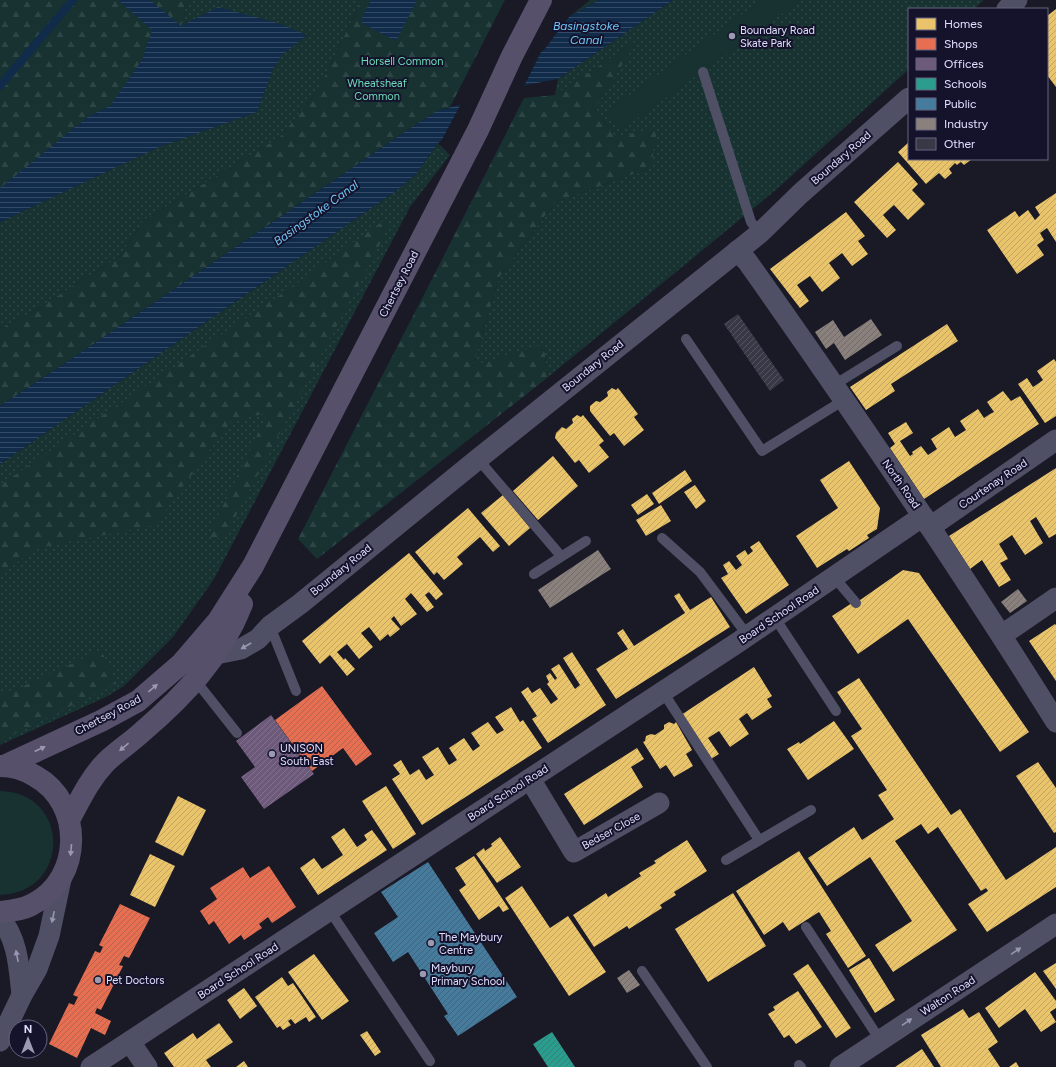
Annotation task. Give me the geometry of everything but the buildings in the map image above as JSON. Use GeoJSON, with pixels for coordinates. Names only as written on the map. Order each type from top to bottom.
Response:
{"type":"FeatureCollection","features":[{"type":"Feature","properties":{"kind":"main road","name":"Chertsey Road"},"geometry":{"type":"LineString","coordinates":[[69,820],[85,791],[105,763],[143,731],[196,681],[216,654],[225,624],[253,566],[478,130],[512,56],[541,0]]}},
{"type":"Feature","properties":{"kind":"main road","name":"Chertsey Road"},"geometry":{"type":"LineString","coordinates":[[2,766],[102,721],[138,701],[225,624]]}},
{"type":"Feature","properties":{"kind":"main road"},"geometry":{"type":"LineString","coordinates":[[0,912],[14,911],[33,904],[48,894],[61,879],[70,857],[72,833],[69,820],[58,795],[43,780],[24,770],[2,766]]}},
{"type":"Feature","properties":{"kind":"street"},"geometry":{"type":"LineString","coordinates":[[1009,8],[1017,0]]}},
{"type":"Feature","properties":{"kind":"street","name":"Boundary Road"},"geometry":{"type":"LineString","coordinates":[[216,654],[241,649],[258,639],[270,626],[300,604],[760,233],[800,194],[908,99]]}},
{"type":"Feature","properties":{"kind":"street","name":"North Road"},"geometry":{"type":"LineString","coordinates":[[737,251],[747,262],[839,392],[1002,635],[1056,722]]}},
{"type":"Feature","properties":{"kind":"street","name":"Courtenay Road"},"geometry":{"type":"LineString","coordinates":[[926,522],[1056,440]]}},
{"type":"Feature","properties":{"kind":"street","name":"Board School Road"},"geometry":{"type":"LineString","coordinates":[[91,1067],[748,636],[834,577],[926,522]]}},
{"type":"Feature","properties":{"kind":"street"},"geometry":{"type":"LineString","coordinates":[[1002,635],[1056,598]]}},
{"type":"Feature","properties":{"kind":"street"},"geometry":{"type":"LineString","coordinates":[[225,624],[247,628],[270,626]]}},
{"type":"Feature","properties":{"kind":"street","name":"Bedser Close"},"geometry":{"type":"LineString","coordinates":[[530,779],[574,852],[659,803]]}},
{"type":"Feature","properties":{"kind":"street"},"geometry":{"type":"LineString","coordinates":[[0,1041],[22,994],[37,969],[44,950],[61,879]]}},
{"type":"Feature","properties":{"kind":"street"},"geometry":{"type":"LineString","coordinates":[[0,918],[6,925],[14,943],[22,994]]}},
{"type":"Feature","properties":{"kind":"street","name":"Walton Road"},"geometry":{"type":"LineString","coordinates":[[840,1067],[1056,924]]}},
{"type":"Feature","properties":{"kind":"street"},"geometry":{"type":"LineString","coordinates":[[130,1042],[147,1067]]}},
{"type":"Feature","properties":{"kind":"lane"},"geometry":{"type":"LineString","coordinates":[[703,72],[751,222],[760,233]]}},
{"type":"Feature","properties":{"kind":"lane"},"geometry":{"type":"LineString","coordinates":[[686,339],[762,451],[897,346]]}},
{"type":"Feature","properties":{"kind":"lane"},"geometry":{"type":"LineString","coordinates":[[478,459],[560,556]]}},
{"type":"Feature","properties":{"kind":"lane"},"geometry":{"type":"LineString","coordinates":[[662,538],[700,572],[748,636]]}},
{"type":"Feature","properties":{"kind":"lane"},"geometry":{"type":"LineString","coordinates":[[534,574],[560,556],[586,541]]}},
{"type":"Feature","properties":{"kind":"lane"},"geometry":{"type":"LineString","coordinates":[[834,577],[856,603]]}},
{"type":"Feature","properties":{"kind":"lane"},"geometry":{"type":"LineString","coordinates":[[774,618],[836,711]]}},
{"type":"Feature","properties":{"kind":"lane"},"geometry":{"type":"LineString","coordinates":[[270,626],[296,691]]}},
{"type":"Feature","properties":{"kind":"lane"},"geometry":{"type":"LineString","coordinates":[[196,681],[237,733]]}},
{"type":"Feature","properties":{"kind":"lane"},"geometry":{"type":"LineString","coordinates":[[663,692],[759,840]]}},
{"type":"Feature","properties":{"kind":"lane"},"geometry":{"type":"LineString","coordinates":[[726,860],[811,810]]}},
{"type":"Feature","properties":{"kind":"lane"},"geometry":{"type":"LineString","coordinates":[[330,911],[430,1061]]}},
{"type":"Feature","properties":{"kind":"lane"},"geometry":{"type":"LineString","coordinates":[[806,927],[880,1040]]}},
{"type":"Feature","properties":{"kind":"lane"},"geometry":{"type":"LineString","coordinates":[[642,971],[708,1067]]}},
{"type":"Feature","properties":{"kind":"green space"},"geometry":{"type":"Polygon","coordinates":[[[0,0],[187,0],[181,26],[218,7],[278,23],[307,35],[282,55],[273,69],[257,112],[157,148],[0,222],[0,0]]]}},
{"type":"Feature","properties":{"kind":"green space"},"geometry":{"type":"Polygon","coordinates":[[[187,0],[362,0],[317,92],[280,137],[143,221],[120,256],[34,311],[0,329],[0,222],[157,148],[257,112],[273,69],[282,55],[307,35],[181,26],[187,0]]]}},
{"type":"Feature","properties":{"kind":"green space","name":"Wheatsheaf Common"},"geometry":{"type":"Polygon","coordinates":[[[362,0],[505,0],[450,107],[437,111],[415,125],[0,406],[0,329],[34,311],[120,256],[143,221],[280,137],[317,92],[362,0]]]}},
{"type":"Feature","properties":{"kind":"green space"},"geometry":{"type":"Polygon","coordinates":[[[590,0],[599,0],[569,17],[590,0]]]}},
{"type":"Feature","properties":{"kind":"green space"},"geometry":{"type":"Polygon","coordinates":[[[673,0],[984,0],[975,8],[908,8],[908,70],[777,189],[547,378],[544,345],[473,366],[499,278],[555,202],[651,168],[615,137],[595,108],[637,41],[555,95],[558,79],[673,0]]]}},
{"type":"Feature","properties":{"kind":"green space","name":"Boundary Road Skate Park"},"geometry":{"type":"Polygon","coordinates":[[[762,0],[801,0],[620,131],[606,112],[762,0]]]}},
{"type":"Feature","properties":{"kind":"green space"},"geometry":{"type":"Polygon","coordinates":[[[638,40],[595,108],[615,137],[657,128],[651,168],[555,202],[499,278],[473,366],[544,344],[547,378],[317,559],[298,539],[524,98],[555,95],[638,40]]]}},
{"type":"Feature","properties":{"kind":"green space"},"geometry":{"type":"Polygon","coordinates":[[[438,143],[450,155],[410,207],[214,579],[173,637],[124,686],[106,697],[0,745],[0,464],[396,191],[416,174],[438,143]]]}},
{"type":"Feature","properties":{"kind":"green space"},"geometry":{"type":"Polygon","coordinates":[[[383,221],[389,227],[224,538],[208,537],[268,413],[231,421],[155,525],[33,549],[0,577],[0,485],[283,293],[383,221]]]}},
{"type":"Feature","properties":{"kind":"green space"},"geometry":{"type":"Polygon","coordinates":[[[101,650],[117,683],[0,741],[0,693],[17,689],[101,650]]]}},
{"type":"Feature","properties":{"kind":"green space"},"geometry":{"type":"Polygon","coordinates":[[[0,791],[23,796],[40,807],[50,824],[53,843],[50,861],[40,878],[23,890],[0,895],[0,791]]]}},
{"type":"Feature","properties":{"kind":"water"},"geometry":{"type":"Polygon","coordinates":[[[118,0],[150,0],[181,26],[218,7],[278,23],[307,35],[282,55],[273,69],[257,112],[157,148],[0,222],[0,188],[89,116],[110,106],[142,60],[152,30],[118,0]]]}},
{"type":"Feature","properties":{"kind":"water","name":"Horsell Common"},"geometry":{"type":"Polygon","coordinates":[[[371,0],[417,0],[396,41],[362,23],[362,18],[371,0]]]}},
{"type":"Feature","properties":{"kind":"water","name":"Basingstoke Canal"},"geometry":{"type":"Polygon","coordinates":[[[599,0],[673,0],[558,79],[526,85],[438,143],[416,174],[396,191],[0,464],[0,406],[415,125],[437,111],[466,103],[544,50],[569,17],[599,0]]]}},
{"type":"Feature","properties":{"kind":"pier"},"geometry":{"type":"Polygon","coordinates":[[[544,46],[522,90],[440,145],[437,149],[462,102],[544,46]]]}},
{"type":"Feature","properties":{"kind":"waterway"},"geometry":{"type":"LineString","coordinates":[[0,86],[73,0]]}},
{"type":"Feature","properties":{"kind":"place","name":"Boundary Road Skate Park"},"geometry":{"type":"Point","coordinates":[732,36]}},
{"type":"Feature","properties":{"kind":"place","name":"UNISON South East"},"geometry":{"type":"Point","coordinates":[272,754]}},
{"type":"Feature","properties":{"kind":"place","name":"The Maybury Centre"},"geometry":{"type":"Point","coordinates":[431,943]}},
{"type":"Feature","properties":{"kind":"place","name":"Maybury Primary School"},"geometry":{"type":"Point","coordinates":[423,974]}},
{"type":"Feature","properties":{"kind":"place","name":"Pet Doctors"},"geometry":{"type":"Point","coordinates":[98,980]}}]}
